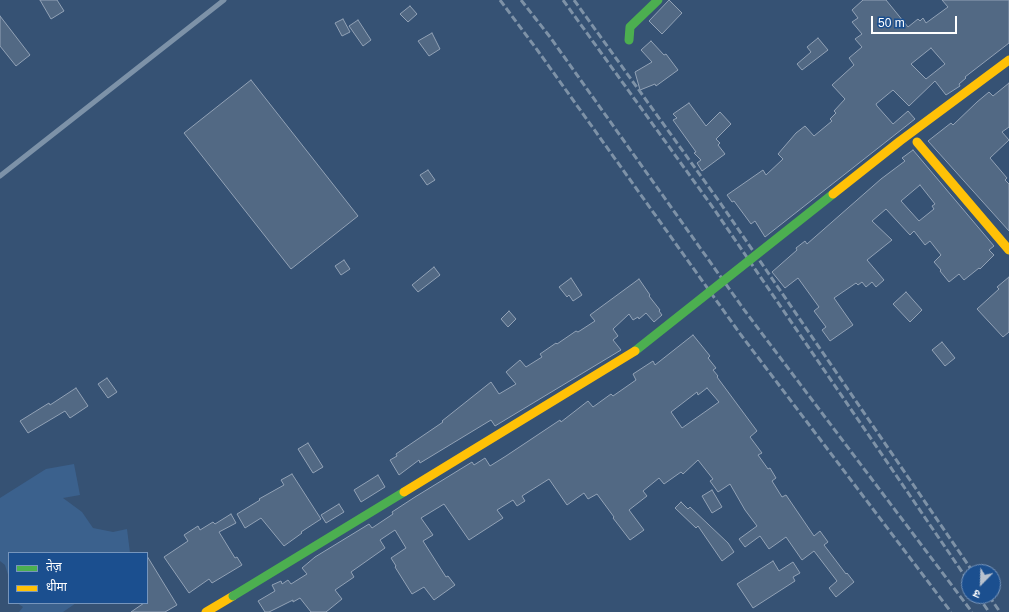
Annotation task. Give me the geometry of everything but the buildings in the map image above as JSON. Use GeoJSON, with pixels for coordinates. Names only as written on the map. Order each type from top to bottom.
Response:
{"type":"FeatureCollection","features":[{"type":"Feature","properties":{"kind":"main road"},"geometry":{"type":"LineString","coordinates":[[629,40],[630,27],[658,0]]}},
{"type":"Feature","properties":{"kind":"main road"},"geometry":{"type":"LineString","coordinates":[[206,612],[630,355],[765,246],[900,141],[1009,60]]}},
{"type":"Feature","properties":{"kind":"main road"},"geometry":{"type":"LineString","coordinates":[[917,142],[1009,250]]}},
{"type":"Feature","properties":{"kind":"lane"},"geometry":{"type":"LineString","coordinates":[[0,176],[224,0]]}},
{"type":"Feature","properties":{"kind":"water"},"geometry":{"type":"Polygon","coordinates":[[[74,464],[80,495],[63,498],[82,512],[93,528],[113,532],[127,529],[130,552],[8,552],[8,575],[5,565],[0,561],[0,498],[46,469],[74,464]]]}},
{"type":"Feature","properties":{"kind":"water"},"geometry":{"type":"Polygon","coordinates":[[[18,604],[75,604],[63,612],[19,612],[23,607],[18,604]]]}},
{"type":"Feature","properties":{"kind":"railway"},"geometry":{"type":"LineString","coordinates":[[500,0],[741,335],[951,612]]}},
{"type":"Feature","properties":{"kind":"railway"},"geometry":{"type":"LineString","coordinates":[[521,0],[550,37],[745,311],[972,612]]}},
{"type":"Feature","properties":{"kind":"railway"},"geometry":{"type":"LineString","coordinates":[[563,0],[714,209],[961,570]]}},
{"type":"Feature","properties":{"kind":"railway"},"geometry":{"type":"LineString","coordinates":[[574,0],[721,204],[968,564]]}},
{"type":"Feature","properties":{"kind":"railway"},"geometry":{"type":"LineString","coordinates":[[984,604],[989,612]]}},
{"type":"Feature","properties":{"kind":"railway"},"geometry":{"type":"LineString","coordinates":[[994,604],[1000,612]]}},
{"type":"Feature","properties":{"kind":"traffic: fast"},"geometry":{"type":"LineString","coordinates":[[629,40],[630,27],[658,0]]}},
{"type":"Feature","properties":{"kind":"traffic: fast"},"geometry":{"type":"LineString","coordinates":[[635,351],[833,194]]}},
{"type":"Feature","properties":{"kind":"traffic: fast"},"geometry":{"type":"LineString","coordinates":[[233,596],[404,492]]}},
{"type":"Feature","properties":{"kind":"traffic: slow"},"geometry":{"type":"LineString","coordinates":[[833,194],[900,141],[1009,60]]}},
{"type":"Feature","properties":{"kind":"traffic: slow"},"geometry":{"type":"LineString","coordinates":[[917,142],[1009,250]]}},
{"type":"Feature","properties":{"kind":"traffic: slow"},"geometry":{"type":"LineString","coordinates":[[404,492],[635,351]]}},
{"type":"Feature","properties":{"kind":"traffic: slow"},"geometry":{"type":"LineString","coordinates":[[206,612],[233,596]]}}]}
